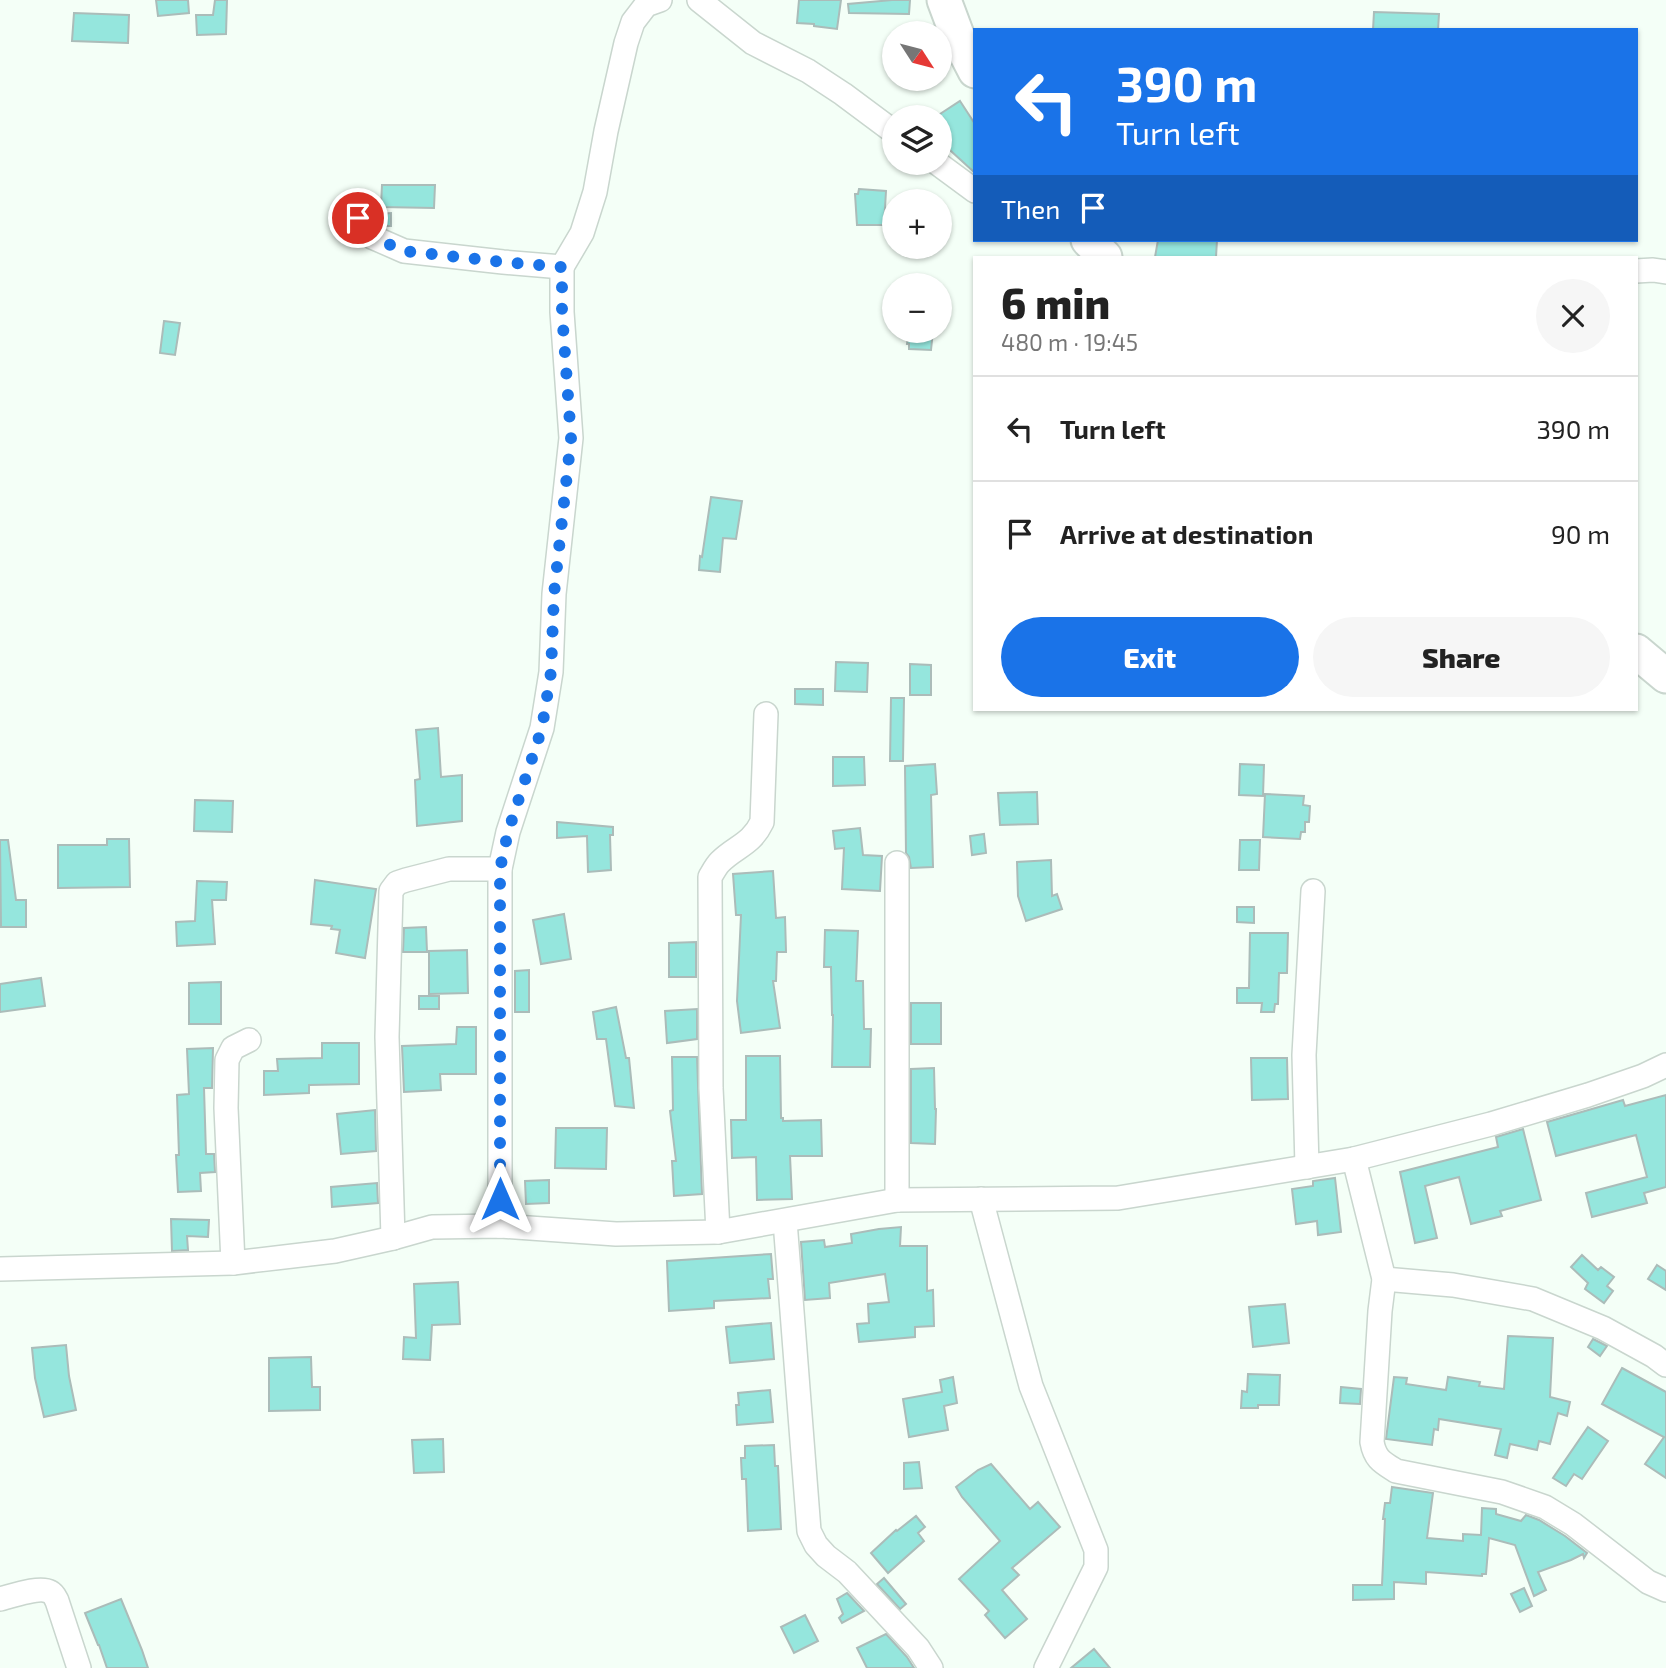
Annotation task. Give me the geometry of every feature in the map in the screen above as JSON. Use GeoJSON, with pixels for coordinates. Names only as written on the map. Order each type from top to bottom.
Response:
{"type":"FeatureCollection","features":[{"type":"Feature","properties":{"kind":"highway"},"geometry":{"type":"LineString","coordinates":[[944,0],[973,67]]}},
{"type":"Feature","properties":{"kind":"highway"},"geometry":{"type":"LineString","coordinates":[[1090,242],[1104,256]]}},
{"type":"Feature","properties":{"kind":"highway"},"geometry":{"type":"LineString","coordinates":[[1638,652],[1666,676]]}},
{"type":"Feature","properties":{"kind":"street"},"geometry":{"type":"LineString","coordinates":[[500,1226],[500,869],[508,832],[542,728],[551,672],[554,594],[571,438],[562,312],[562,267],[582,233],[595,192],[606,131],[633,22],[646,5],[660,0]]}},
{"type":"Feature","properties":{"kind":"street"},"geometry":{"type":"LineString","coordinates":[[699,0],[753,43],[808,71],[882,123]]}},
{"type":"Feature","properties":{"kind":"street"},"geometry":{"type":"LineString","coordinates":[[952,174],[973,190]]}},
{"type":"Feature","properties":{"kind":"street"},"geometry":{"type":"LineString","coordinates":[[358,218],[372,237],[404,251],[562,267]]}},
{"type":"Feature","properties":{"kind":"street"},"geometry":{"type":"LineString","coordinates":[[1638,271],[1666,272]]}},
{"type":"Feature","properties":{"kind":"street"},"geometry":{"type":"LineString","coordinates":[[718,1232],[711,1088],[710,877],[718,863],[757,833],[762,822],[766,714]]}},
{"type":"Feature","properties":{"kind":"street"},"geometry":{"type":"LineString","coordinates":[[897,863],[897,1200]]}},
{"type":"Feature","properties":{"kind":"street"},"geometry":{"type":"LineString","coordinates":[[393,1238],[387,1037],[391,891],[397,883],[449,869],[500,869]]}},
{"type":"Feature","properties":{"kind":"street"},"geometry":{"type":"LineString","coordinates":[[1307,1167],[1304,1055],[1313,891]]}},
{"type":"Feature","properties":{"kind":"street"},"geometry":{"type":"LineString","coordinates":[[233,1263],[226,1108],[228,1060],[233,1048],[249,1040]]}},
{"type":"Feature","properties":{"kind":"street"},"geometry":{"type":"LineString","coordinates":[[0,1269],[233,1263],[335,1251],[432,1227],[500,1226],[616,1234],[718,1232],[897,1200],[1118,1198],[1354,1159],[1491,1124],[1588,1095],[1666,1065]]}},
{"type":"Feature","properties":{"kind":"street"},"geometry":{"type":"LineString","coordinates":[[1354,1159],[1384,1279],[1372,1442],[1374,1453],[1382,1463],[1396,1471],[1502,1492],[1545,1507],[1573,1524],[1648,1582],[1666,1590]]}},
{"type":"Feature","properties":{"kind":"street"},"geometry":{"type":"LineString","coordinates":[[981,1199],[1031,1386],[1096,1550],[1096,1567],[1046,1668]]}},
{"type":"Feature","properties":{"kind":"street"},"geometry":{"type":"LineString","coordinates":[[785,1221],[809,1531],[816,1545],[847,1572],[918,1648],[931,1668]]}},
{"type":"Feature","properties":{"kind":"street"},"geometry":{"type":"LineString","coordinates":[[1384,1279],[1453,1285],[1534,1299],[1662,1354]]}},
{"type":"Feature","properties":{"kind":"street"},"geometry":{"type":"LineString","coordinates":[[0,1599],[41,1589],[53,1594],[79,1668]]}},
{"type":"Feature","properties":{"kind":"building"},"geometry":{"type":"Polygon","coordinates":[[[156,0],[188,0],[189,13],[158,16],[156,0]]]}},
{"type":"Feature","properties":{"kind":"building"},"geometry":{"type":"Polygon","coordinates":[[[215,0],[227,0],[226,34],[197,35],[196,15],[213,15],[215,0]]]}},
{"type":"Feature","properties":{"kind":"building"},"geometry":{"type":"Polygon","coordinates":[[[799,0],[841,0],[837,29],[797,23],[799,0]]]}},
{"type":"Feature","properties":{"kind":"building"},"geometry":{"type":"Polygon","coordinates":[[[910,0],[909,14],[849,13],[848,4],[910,0]]]}},
{"type":"Feature","properties":{"kind":"building"},"geometry":{"type":"Polygon","coordinates":[[[1374,12],[1439,14],[1438,28],[1373,28],[1374,12]]]}},
{"type":"Feature","properties":{"kind":"building"},"geometry":{"type":"Polygon","coordinates":[[[74,13],[129,15],[128,43],[72,41],[74,13]]]}},
{"type":"Feature","properties":{"kind":"building"},"geometry":{"type":"Polygon","coordinates":[[[960,101],[973,121],[973,171],[952,152],[952,106],[960,101]]]}},
{"type":"Feature","properties":{"kind":"building"},"geometry":{"type":"Polygon","coordinates":[[[382,185],[435,185],[434,208],[381,207],[382,185]]]}},
{"type":"Feature","properties":{"kind":"building"},"geometry":{"type":"Polygon","coordinates":[[[859,189],[882,191],[882,225],[857,225],[855,194],[858,194],[859,189]]]}},
{"type":"Feature","properties":{"kind":"building"},"geometry":{"type":"Polygon","coordinates":[[[391,213],[391,226],[381,226],[377,214],[391,213]]]}},
{"type":"Feature","properties":{"kind":"building"},"geometry":{"type":"Polygon","coordinates":[[[1158,242],[1217,242],[1216,256],[1155,256],[1158,242]]]}},
{"type":"Feature","properties":{"kind":"building"},"geometry":{"type":"Polygon","coordinates":[[[164,321],[180,323],[175,355],[160,353],[164,321]]]}},
{"type":"Feature","properties":{"kind":"building"},"geometry":{"type":"Polygon","coordinates":[[[932,343],[931,350],[909,349],[907,344],[932,343]]]}},
{"type":"Feature","properties":{"kind":"building"},"geometry":{"type":"Polygon","coordinates":[[[711,497],[742,501],[736,539],[723,538],[720,572],[699,570],[711,497]]]}},
{"type":"Feature","properties":{"kind":"building"},"geometry":{"type":"Polygon","coordinates":[[[836,662],[868,663],[867,692],[835,691],[836,662]]]}},
{"type":"Feature","properties":{"kind":"building"},"geometry":{"type":"Polygon","coordinates":[[[910,664],[931,665],[931,695],[910,695],[910,664]]]}},
{"type":"Feature","properties":{"kind":"building"},"geometry":{"type":"Polygon","coordinates":[[[795,689],[823,689],[823,705],[795,704],[795,689]]]}},
{"type":"Feature","properties":{"kind":"building"},"geometry":{"type":"Polygon","coordinates":[[[891,698],[904,698],[903,761],[890,761],[891,698]]]}},
{"type":"Feature","properties":{"kind":"building"},"geometry":{"type":"Polygon","coordinates":[[[438,728],[441,777],[462,775],[462,821],[417,826],[415,780],[420,779],[416,730],[438,728]]]}},
{"type":"Feature","properties":{"kind":"building"},"geometry":{"type":"Polygon","coordinates":[[[833,757],[864,757],[865,785],[833,786],[833,757]]]}},
{"type":"Feature","properties":{"kind":"building"},"geometry":{"type":"Polygon","coordinates":[[[935,764],[937,794],[931,795],[933,867],[911,868],[906,853],[905,766],[935,764]]]}},
{"type":"Feature","properties":{"kind":"building"},"geometry":{"type":"Polygon","coordinates":[[[1240,764],[1264,765],[1263,796],[1239,795],[1240,764]]]}},
{"type":"Feature","properties":{"kind":"building"},"geometry":{"type":"Polygon","coordinates":[[[1037,792],[1038,824],[1000,825],[998,793],[1037,792]]]}},
{"type":"Feature","properties":{"kind":"building"},"geometry":{"type":"Polygon","coordinates":[[[1265,794],[1304,796],[1303,805],[1310,806],[1309,822],[1305,822],[1305,832],[1301,832],[1300,839],[1263,837],[1265,794]]]}},
{"type":"Feature","properties":{"kind":"building"},"geometry":{"type":"Polygon","coordinates":[[[195,800],[233,801],[232,832],[194,831],[195,800]]]}},
{"type":"Feature","properties":{"kind":"building"},"geometry":{"type":"Polygon","coordinates":[[[557,822],[613,827],[613,835],[610,835],[611,870],[588,872],[587,836],[557,838],[557,822]]]}},
{"type":"Feature","properties":{"kind":"building"},"geometry":{"type":"Polygon","coordinates":[[[860,828],[863,855],[882,856],[880,891],[842,889],[844,848],[835,849],[833,831],[860,828]]]}},
{"type":"Feature","properties":{"kind":"building"},"geometry":{"type":"Polygon","coordinates":[[[984,834],[986,853],[972,855],[970,836],[984,834]]]}},
{"type":"Feature","properties":{"kind":"building"},"geometry":{"type":"Polygon","coordinates":[[[107,839],[129,839],[130,887],[58,888],[58,845],[107,845],[107,839]]]}},
{"type":"Feature","properties":{"kind":"building"},"geometry":{"type":"Polygon","coordinates":[[[0,840],[8,840],[16,900],[26,900],[26,927],[1,927],[0,840]]]}},
{"type":"Feature","properties":{"kind":"building"},"geometry":{"type":"Polygon","coordinates":[[[1240,840],[1260,840],[1259,870],[1239,870],[1240,840]]]}},
{"type":"Feature","properties":{"kind":"building"},"geometry":{"type":"Polygon","coordinates":[[[1051,860],[1052,896],[1057,894],[1062,909],[1026,921],[1018,896],[1017,862],[1051,860]]]}},
{"type":"Feature","properties":{"kind":"building"},"geometry":{"type":"Polygon","coordinates":[[[773,871],[776,918],[785,917],[786,952],[777,952],[776,981],[773,981],[780,1028],[741,1033],[737,1001],[741,915],[736,915],[733,874],[773,871]]]}},
{"type":"Feature","properties":{"kind":"building"},"geometry":{"type":"Polygon","coordinates":[[[315,880],[376,889],[365,958],[336,953],[340,930],[331,929],[332,926],[311,924],[315,880]]]}},
{"type":"Feature","properties":{"kind":"building"},"geometry":{"type":"Polygon","coordinates":[[[197,881],[227,882],[226,900],[212,900],[215,944],[177,946],[176,922],[195,921],[197,881]]]}},
{"type":"Feature","properties":{"kind":"building"},"geometry":{"type":"Polygon","coordinates":[[[1237,907],[1254,907],[1254,923],[1237,922],[1237,907]]]}},
{"type":"Feature","properties":{"kind":"building"},"geometry":{"type":"Polygon","coordinates":[[[564,914],[571,959],[541,964],[533,920],[564,914]]]}},
{"type":"Feature","properties":{"kind":"building"},"geometry":{"type":"Polygon","coordinates":[[[426,927],[427,952],[403,952],[404,928],[426,927]]]}},
{"type":"Feature","properties":{"kind":"building"},"geometry":{"type":"Polygon","coordinates":[[[825,930],[858,931],[856,981],[863,981],[864,1029],[871,1029],[870,1067],[832,1067],[831,967],[824,967],[825,930]]]}},
{"type":"Feature","properties":{"kind":"building"},"geometry":{"type":"Polygon","coordinates":[[[1250,933],[1288,933],[1287,973],[1279,973],[1278,1004],[1275,1004],[1274,1012],[1261,1012],[1262,1003],[1237,1003],[1237,988],[1249,988],[1250,933]]]}},
{"type":"Feature","properties":{"kind":"building"},"geometry":{"type":"Polygon","coordinates":[[[696,942],[696,977],[669,977],[669,943],[696,942]]]}},
{"type":"Feature","properties":{"kind":"building"},"geometry":{"type":"Polygon","coordinates":[[[467,950],[468,993],[429,994],[429,951],[467,950]]]}},
{"type":"Feature","properties":{"kind":"building"},"geometry":{"type":"Polygon","coordinates":[[[529,970],[529,1012],[515,1012],[515,971],[529,970]]]}},
{"type":"Feature","properties":{"kind":"building"},"geometry":{"type":"Polygon","coordinates":[[[41,978],[45,1006],[0,1012],[0,984],[41,978]]]}},
{"type":"Feature","properties":{"kind":"building"},"geometry":{"type":"Polygon","coordinates":[[[221,982],[221,1024],[189,1024],[189,983],[221,982]]]}},
{"type":"Feature","properties":{"kind":"building"},"geometry":{"type":"Polygon","coordinates":[[[419,996],[439,996],[439,1009],[419,1009],[419,996]]]}},
{"type":"Feature","properties":{"kind":"building"},"geometry":{"type":"Polygon","coordinates":[[[911,1003],[941,1003],[941,1044],[911,1044],[911,1003]]]}},
{"type":"Feature","properties":{"kind":"building"},"geometry":{"type":"Polygon","coordinates":[[[616,1007],[626,1058],[629,1058],[634,1108],[615,1106],[606,1039],[597,1039],[593,1012],[616,1007]]]}},
{"type":"Feature","properties":{"kind":"building"},"geometry":{"type":"Polygon","coordinates":[[[697,1009],[697,1039],[667,1043],[665,1011],[697,1009]]]}},
{"type":"Feature","properties":{"kind":"building"},"geometry":{"type":"Polygon","coordinates":[[[457,1027],[476,1027],[476,1074],[440,1074],[441,1090],[404,1092],[402,1046],[456,1044],[457,1027]]]}},
{"type":"Feature","properties":{"kind":"building"},"geometry":{"type":"Polygon","coordinates":[[[322,1043],[359,1043],[359,1084],[309,1085],[309,1093],[264,1095],[264,1071],[278,1071],[277,1059],[322,1058],[322,1043]]]}},
{"type":"Feature","properties":{"kind":"building"},"geometry":{"type":"Polygon","coordinates":[[[213,1048],[212,1088],[204,1088],[206,1154],[214,1154],[215,1172],[200,1173],[201,1191],[178,1192],[177,1095],[189,1094],[187,1049],[213,1048]]]}},
{"type":"Feature","properties":{"kind":"building"},"geometry":{"type":"Polygon","coordinates":[[[746,1056],[780,1056],[783,1121],[821,1120],[822,1156],[790,1156],[792,1199],[757,1200],[756,1157],[732,1158],[731,1120],[746,1120],[746,1056]]]}},
{"type":"Feature","properties":{"kind":"building"},"geometry":{"type":"Polygon","coordinates":[[[672,1057],[697,1057],[702,1194],[674,1196],[672,1161],[676,1161],[670,1111],[673,1110],[672,1057]]]}},
{"type":"Feature","properties":{"kind":"building"},"geometry":{"type":"Polygon","coordinates":[[[1251,1058],[1287,1058],[1288,1099],[1252,1100],[1251,1058]]]}},
{"type":"Feature","properties":{"kind":"building"},"geometry":{"type":"Polygon","coordinates":[[[934,1068],[935,1144],[911,1143],[911,1069],[934,1068]]]}},
{"type":"Feature","properties":{"kind":"building"},"geometry":{"type":"Polygon","coordinates":[[[1666,1095],[1666,1187],[1644,1193],[1647,1203],[1592,1217],[1586,1193],[1647,1177],[1636,1135],[1556,1156],[1547,1122],[1623,1100],[1625,1106],[1666,1095]]]}},
{"type":"Feature","properties":{"kind":"building"},"geometry":{"type":"Polygon","coordinates":[[[375,1110],[376,1151],[341,1154],[337,1114],[375,1110]]]}},
{"type":"Feature","properties":{"kind":"building"},"geometry":{"type":"Polygon","coordinates":[[[556,1128],[607,1128],[606,1169],[555,1168],[556,1128]]]}},
{"type":"Feature","properties":{"kind":"building"},"geometry":{"type":"Polygon","coordinates":[[[1523,1129],[1541,1200],[1500,1211],[1502,1216],[1471,1224],[1459,1177],[1425,1186],[1437,1238],[1415,1243],[1400,1172],[1498,1147],[1496,1137],[1523,1129]]]}},
{"type":"Feature","properties":{"kind":"building"},"geometry":{"type":"Polygon","coordinates":[[[1335,1178],[1341,1232],[1318,1235],[1317,1221],[1296,1224],[1292,1189],[1313,1186],[1313,1181],[1335,1178]]]}},
{"type":"Feature","properties":{"kind":"building"},"geometry":{"type":"Polygon","coordinates":[[[549,1180],[549,1203],[526,1204],[525,1181],[549,1180]]]}},
{"type":"Feature","properties":{"kind":"building"},"geometry":{"type":"Polygon","coordinates":[[[377,1183],[378,1203],[332,1207],[331,1187],[377,1183]]]}},
{"type":"Feature","properties":{"kind":"building"},"geometry":{"type":"Polygon","coordinates":[[[171,1219],[209,1220],[208,1237],[187,1236],[188,1250],[172,1251],[171,1219]]]}},
{"type":"Feature","properties":{"kind":"building"},"geometry":{"type":"Polygon","coordinates":[[[901,1227],[900,1246],[927,1246],[927,1291],[933,1290],[934,1326],[915,1327],[915,1337],[859,1342],[857,1324],[869,1323],[868,1304],[889,1302],[885,1274],[829,1283],[830,1298],[805,1300],[801,1242],[824,1240],[825,1247],[852,1243],[851,1234],[901,1227]]]}},
{"type":"Feature","properties":{"kind":"building"},"geometry":{"type":"Polygon","coordinates":[[[771,1254],[773,1279],[768,1279],[770,1298],[714,1301],[714,1308],[669,1311],[667,1261],[771,1254]]]}},
{"type":"Feature","properties":{"kind":"building"},"geometry":{"type":"Polygon","coordinates":[[[1582,1255],[1598,1270],[1601,1267],[1614,1277],[1607,1286],[1613,1291],[1604,1303],[1585,1289],[1588,1283],[1571,1267],[1582,1255]]]}},
{"type":"Feature","properties":{"kind":"building"},"geometry":{"type":"Polygon","coordinates":[[[1657,1265],[1666,1271],[1666,1290],[1648,1279],[1657,1265]]]}},
{"type":"Feature","properties":{"kind":"building"},"geometry":{"type":"Polygon","coordinates":[[[458,1282],[460,1324],[432,1325],[430,1360],[403,1359],[404,1337],[416,1338],[414,1284],[458,1282]]]}},
{"type":"Feature","properties":{"kind":"building"},"geometry":{"type":"Polygon","coordinates":[[[1285,1304],[1289,1343],[1253,1347],[1249,1307],[1285,1304]]]}},
{"type":"Feature","properties":{"kind":"building"},"geometry":{"type":"Polygon","coordinates":[[[771,1323],[774,1359],[730,1363],[726,1327],[771,1323]]]}},
{"type":"Feature","properties":{"kind":"building"},"geometry":{"type":"Polygon","coordinates":[[[1508,1336],[1553,1338],[1550,1397],[1570,1402],[1567,1416],[1558,1413],[1550,1444],[1539,1441],[1537,1450],[1510,1444],[1507,1458],[1495,1455],[1501,1429],[1439,1419],[1438,1430],[1434,1429],[1432,1445],[1386,1439],[1394,1377],[1407,1378],[1406,1384],[1446,1390],[1448,1377],[1480,1382],[1479,1386],[1504,1389],[1508,1336]]]}},
{"type":"Feature","properties":{"kind":"building"},"geometry":{"type":"Polygon","coordinates":[[[1593,1339],[1607,1346],[1600,1356],[1588,1347],[1593,1339]]]}},
{"type":"Feature","properties":{"kind":"building"},"geometry":{"type":"Polygon","coordinates":[[[66,1345],[76,1410],[44,1417],[35,1378],[32,1348],[66,1345]]]}},
{"type":"Feature","properties":{"kind":"building"},"geometry":{"type":"Polygon","coordinates":[[[311,1357],[312,1387],[320,1387],[320,1410],[269,1411],[269,1358],[311,1357]]]}},
{"type":"Feature","properties":{"kind":"building"},"geometry":{"type":"Polygon","coordinates":[[[1622,1368],[1666,1392],[1666,1478],[1645,1464],[1664,1437],[1602,1404],[1622,1368]]]}},
{"type":"Feature","properties":{"kind":"building"},"geometry":{"type":"Polygon","coordinates":[[[1248,1374],[1280,1375],[1279,1405],[1241,1408],[1242,1391],[1247,1392],[1248,1374]]]}},
{"type":"Feature","properties":{"kind":"building"},"geometry":{"type":"Polygon","coordinates":[[[953,1377],[957,1403],[944,1406],[948,1430],[909,1437],[903,1399],[942,1392],[940,1380],[953,1377]]]}},
{"type":"Feature","properties":{"kind":"building"},"geometry":{"type":"Polygon","coordinates":[[[1341,1387],[1361,1389],[1360,1404],[1340,1403],[1341,1387]]]}},
{"type":"Feature","properties":{"kind":"building"},"geometry":{"type":"Polygon","coordinates":[[[770,1390],[773,1422],[737,1425],[738,1393],[770,1390]]]}},
{"type":"Feature","properties":{"kind":"building"},"geometry":{"type":"Polygon","coordinates":[[[1588,1427],[1608,1441],[1582,1479],[1574,1474],[1566,1486],[1553,1478],[1588,1427]]]}},
{"type":"Feature","properties":{"kind":"building"},"geometry":{"type":"Polygon","coordinates":[[[443,1439],[444,1472],[414,1473],[412,1440],[443,1439]]]}},
{"type":"Feature","properties":{"kind":"building"},"geometry":{"type":"Polygon","coordinates":[[[774,1445],[775,1466],[778,1466],[781,1529],[748,1531],[746,1479],[742,1479],[741,1458],[745,1458],[745,1446],[774,1445]]]}},
{"type":"Feature","properties":{"kind":"building"},"geometry":{"type":"Polygon","coordinates":[[[919,1462],[922,1488],[904,1489],[904,1463],[919,1462]]]}},
{"type":"Feature","properties":{"kind":"building"},"geometry":{"type":"Polygon","coordinates":[[[991,1464],[1030,1509],[1038,1502],[1060,1527],[1012,1568],[1019,1575],[1002,1590],[1027,1619],[1005,1638],[985,1615],[989,1611],[959,1579],[1000,1541],[956,1487],[978,1470],[991,1464]]]}},
{"type":"Feature","properties":{"kind":"building"},"geometry":{"type":"Polygon","coordinates":[[[1392,1487],[1433,1493],[1427,1538],[1463,1541],[1463,1534],[1481,1535],[1482,1508],[1496,1509],[1496,1514],[1521,1521],[1526,1515],[1539,1520],[1587,1553],[1584,1558],[1583,1554],[1538,1572],[1546,1590],[1534,1596],[1515,1545],[1489,1538],[1486,1574],[1482,1576],[1426,1572],[1426,1584],[1394,1582],[1394,1599],[1353,1600],[1353,1585],[1382,1585],[1383,1519],[1385,1503],[1390,1503],[1392,1487]]]}},
{"type":"Feature","properties":{"kind":"building"},"geometry":{"type":"Polygon","coordinates":[[[916,1516],[925,1527],[918,1533],[924,1541],[888,1573],[871,1553],[916,1516]]]}},
{"type":"Feature","properties":{"kind":"building"},"geometry":{"type":"Polygon","coordinates":[[[884,1578],[906,1604],[900,1609],[877,1584],[884,1578]]]}},
{"type":"Feature","properties":{"kind":"building"},"geometry":{"type":"Polygon","coordinates":[[[1524,1588],[1532,1606],[1520,1612],[1511,1594],[1524,1588]]]}},
{"type":"Feature","properties":{"kind":"building"},"geometry":{"type":"Polygon","coordinates":[[[847,1593],[864,1611],[842,1623],[839,1618],[843,1614],[837,1599],[847,1593]]]}},
{"type":"Feature","properties":{"kind":"building"},"geometry":{"type":"Polygon","coordinates":[[[121,1599],[148,1668],[107,1668],[85,1613],[121,1599]]]}},
{"type":"Feature","properties":{"kind":"building"},"geometry":{"type":"Polygon","coordinates":[[[805,1615],[818,1641],[794,1653],[781,1627],[805,1615]]]}},
{"type":"Feature","properties":{"kind":"building"},"geometry":{"type":"Polygon","coordinates":[[[886,1634],[914,1668],[867,1668],[857,1648],[886,1634]]]}},
{"type":"Feature","properties":{"kind":"building"},"geometry":{"type":"Polygon","coordinates":[[[1094,1649],[1110,1668],[1071,1668],[1094,1649]]]}},
{"type":"Feature","properties":{"kind":"route"},"geometry":{"type":"LineString","coordinates":[[358,218],[372,237],[404,251],[562,267],[562,312],[571,438],[554,594],[551,672],[542,728],[508,832],[500,869],[500,1199]]}}]}
